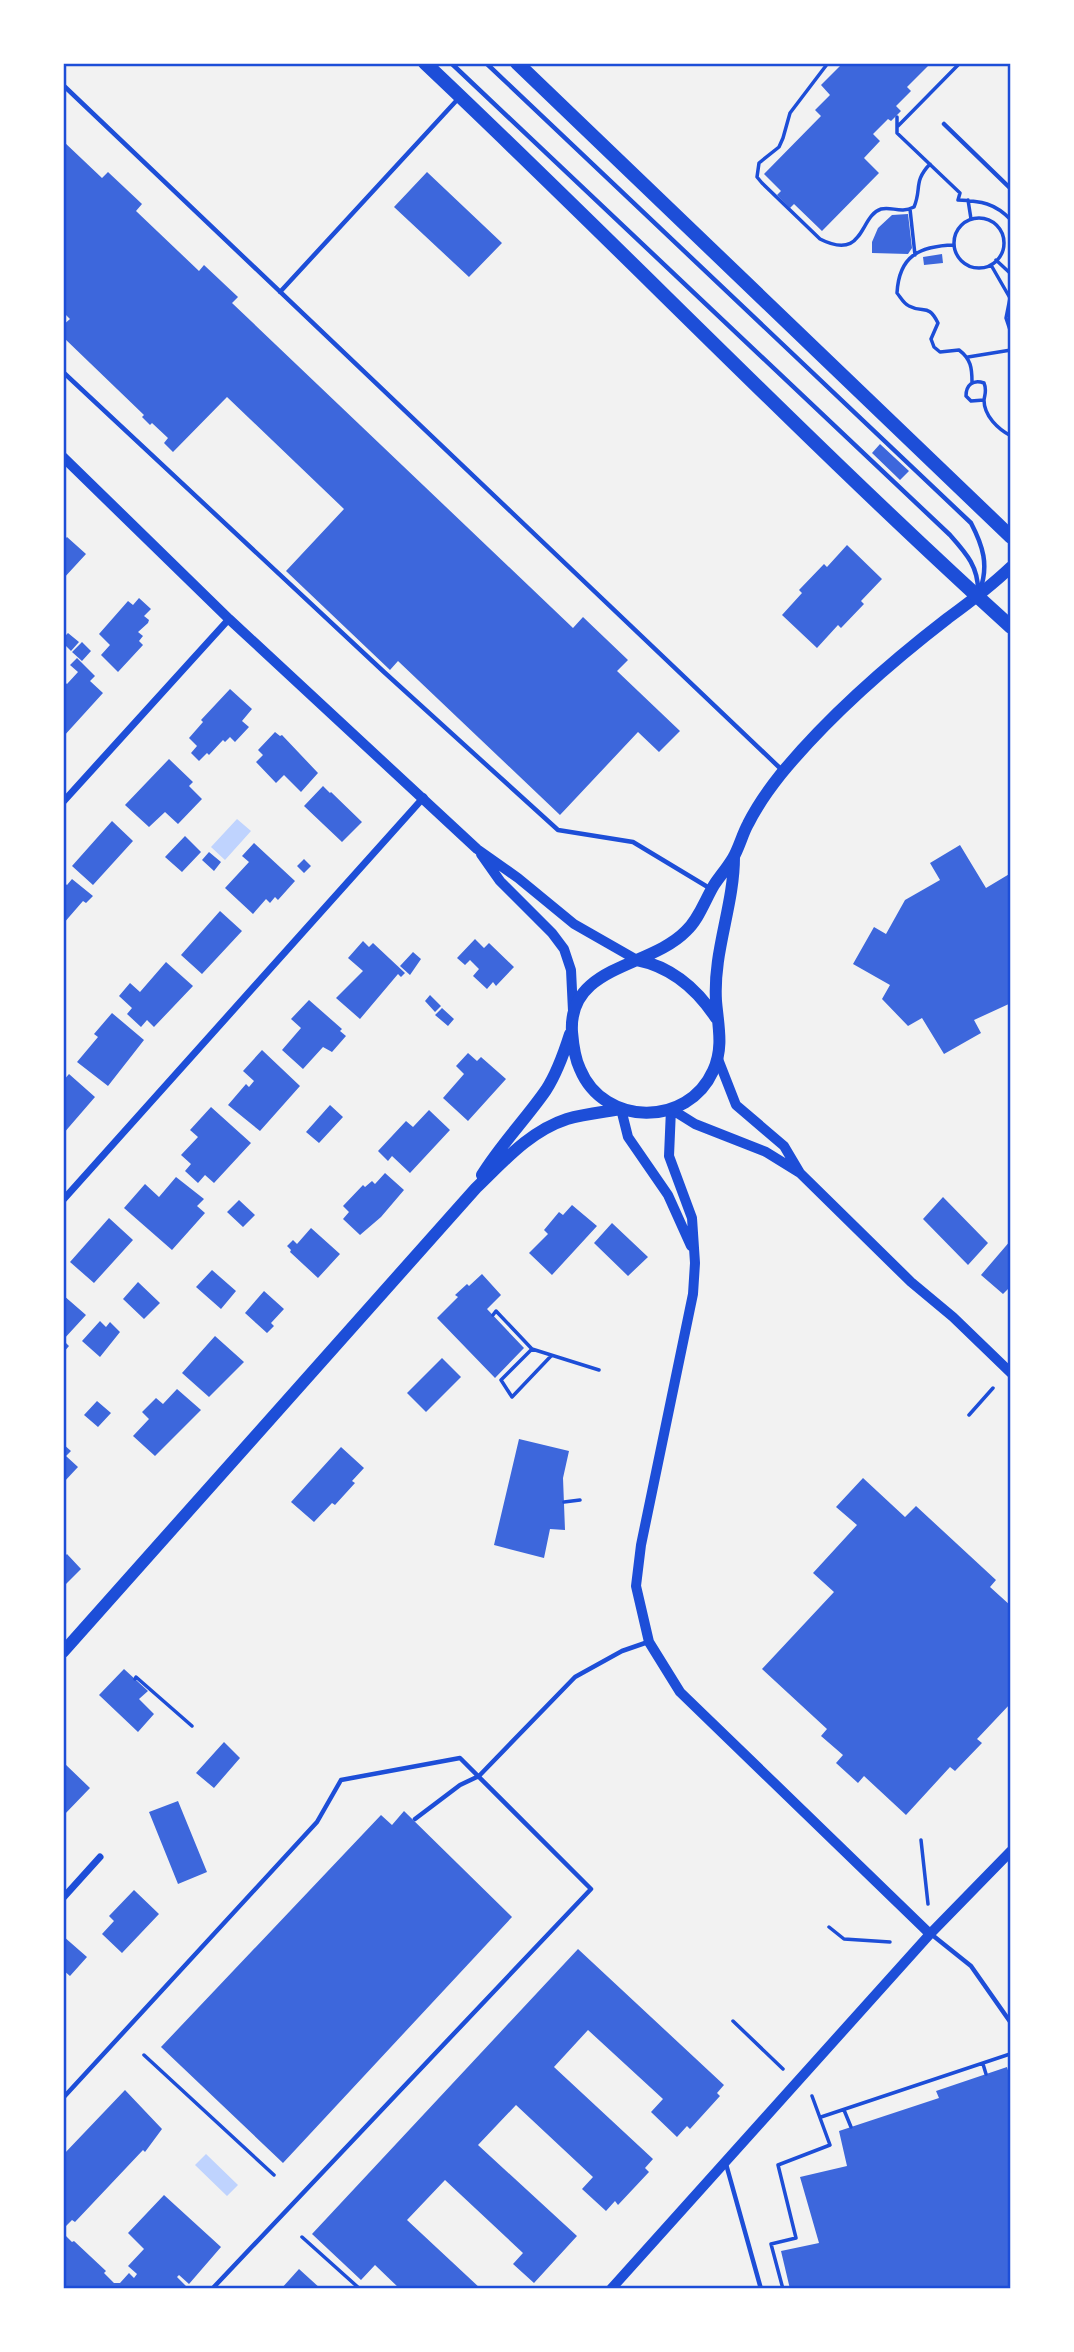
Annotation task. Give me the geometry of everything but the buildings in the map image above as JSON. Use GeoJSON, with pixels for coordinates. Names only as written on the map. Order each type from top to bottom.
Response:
{"type":"FeatureCollection","features":[{"type":"Feature","properties":{"kind":"main road"},"geometry":{"type":"LineString","coordinates":[[425,63],[1011,627]]}},
{"type":"Feature","properties":{"kind":"main road"},"geometry":{"type":"LineString","coordinates":[[517,63],[1011,537]]}},
{"type":"Feature","properties":{"kind":"main road"},"geometry":{"type":"LineString","coordinates":[[476,1188],[499,1150],[546,1089],[559,1064],[582,994],[595,980],[676,941],[687,930],[734,857],[759,804],[783,772],[861,690],[978,597],[1011,567]]}},
{"type":"Feature","properties":{"kind":"main road"},"geometry":{"type":"LineString","coordinates":[[63,1652],[476,1188],[517,1149],[543,1130],[573,1118],[621,1109],[650,1114],[683,1104],[702,1089],[714,1069],[720,1046],[717,958],[733,888],[734,857]]}},
{"type":"Feature","properties":{"kind":"main road"},"geometry":{"type":"LineString","coordinates":[[637,960],[654,964],[675,975],[696,992],[718,1020]]}},
{"type":"Feature","properties":{"kind":"main road"},"geometry":{"type":"LineString","coordinates":[[573,1022],[579,1069],[585,1080],[601,1097],[621,1109]]}},
{"type":"Feature","properties":{"kind":"street"},"geometry":{"type":"LineString","coordinates":[[63,457],[229,619],[477,849],[518,878],[574,924],[637,960]]}},
{"type":"Feature","properties":{"kind":"street"},"geometry":{"type":"LineString","coordinates":[[63,802],[229,619]]}},
{"type":"Feature","properties":{"kind":"street"},"geometry":{"type":"LineString","coordinates":[[63,1200],[424,797]]}},
{"type":"Feature","properties":{"kind":"street"},"geometry":{"type":"LineString","coordinates":[[477,849],[500,881],[552,933],[564,949],[571,970],[573,1022]]}},
{"type":"Feature","properties":{"kind":"street"},"geometry":{"type":"LineString","coordinates":[[718,1059],[736,1105],[785,1146],[800,1173]]}},
{"type":"Feature","properties":{"kind":"street"},"geometry":{"type":"LineString","coordinates":[[621,1109],[628,1137],[668,1195],[694,1252]]}},
{"type":"Feature","properties":{"kind":"street"},"geometry":{"type":"LineString","coordinates":[[930,1934],[680,1692],[649,1642],[636,1586],[641,1545],[693,1294],[694,1235],[689,1206],[669,1156],[671,1109],[695,1124],[766,1152],[800,1173],[911,1282],[953,1317],[1011,1373]]}},
{"type":"Feature","properties":{"kind":"street"},"geometry":{"type":"LineString","coordinates":[[611,2289],[930,1934],[1011,1852]]}},
{"type":"Feature","properties":{"kind":"street"},"geometry":{"type":"LineString","coordinates":[[63,1898],[100,1857]]}},
{"type":"Feature","properties":{"kind":"lane"},"geometry":{"type":"LineString","coordinates":[[451,63],[950,535],[974,566],[978,580],[978,597]]}},
{"type":"Feature","properties":{"kind":"lane"},"geometry":{"type":"LineString","coordinates":[[486,63],[971,523],[981,542],[986,562],[978,597]]}},
{"type":"Feature","properties":{"kind":"lane"},"geometry":{"type":"LineString","coordinates":[[63,85],[783,772]]}},
{"type":"Feature","properties":{"kind":"lane"},"geometry":{"type":"LineString","coordinates":[[280,292],[460,97]]}},
{"type":"Feature","properties":{"kind":"lane"},"geometry":{"type":"LineString","coordinates":[[944,124],[1011,189]]}},
{"type":"Feature","properties":{"kind":"lane"},"geometry":{"type":"LineString","coordinates":[[63,372],[384,672],[558,830],[633,842],[712,890]]}},
{"type":"Feature","properties":{"kind":"lane"},"geometry":{"type":"LineString","coordinates":[[415,1819],[460,1785],[479,1776],[575,1677],[622,1651],[649,1642]]}},
{"type":"Feature","properties":{"kind":"lane"},"geometry":{"type":"LineString","coordinates":[[63,2098],[317,1822],[341,1780],[460,1758],[591,1889],[212,2289]]}},
{"type":"Feature","properties":{"kind":"lane"},"geometry":{"type":"LineString","coordinates":[[930,1934],[971,1966],[1011,2022]]}},
{"type":"Feature","properties":{"kind":"lane"},"geometry":{"type":"LineString","coordinates":[[725,2160],[761,2289]]}},
{"type":"Feature","properties":{"kind":"path"},"geometry":{"type":"LineString","coordinates":[[828,63],[790,113],[779,147],[759,163],[757,177],[804,225],[832,245],[846,245],[858,238],[875,213],[884,208],[896,211],[914,207],[917,184],[930,164]]}},
{"type":"Feature","properties":{"kind":"path"},"geometry":{"type":"LineString","coordinates":[[897,127],[960,63]]}},
{"type":"Feature","properties":{"kind":"path"},"geometry":{"type":"LineString","coordinates":[[897,117],[897,133],[960,193],[958,200],[981,201],[998,206],[1011,220]]}},
{"type":"Feature","properties":{"kind":"path"},"geometry":{"type":"LineString","coordinates":[[968,200],[971,219]]}},
{"type":"Feature","properties":{"kind":"path"},"geometry":{"type":"LineString","coordinates":[[910,209],[915,255]]}},
{"type":"Feature","properties":{"kind":"path"},"geometry":{"type":"LineString","coordinates":[[971,219],[988,219],[1000,230],[1004,246],[991,265],[975,267],[961,260],[954,245],[958,229],[971,219]]}},
{"type":"Feature","properties":{"kind":"path"},"geometry":{"type":"LineString","coordinates":[[954,245],[939,245],[915,255],[902,266],[897,293],[906,305],[927,309],[934,314],[938,323],[931,340],[934,347],[940,352],[959,350],[968,357],[972,368],[972,382],[966,390],[966,396],[971,401],[985,400]]}},
{"type":"Feature","properties":{"kind":"path"},"geometry":{"type":"LineString","coordinates":[[996,260],[1010,271]]}},
{"type":"Feature","properties":{"kind":"path"},"geometry":{"type":"LineString","coordinates":[[991,265],[1010,298],[1006,318],[1011,332]]}},
{"type":"Feature","properties":{"kind":"path"},"geometry":{"type":"LineString","coordinates":[[968,357],[1010,349]]}},
{"type":"Feature","properties":{"kind":"path"},"geometry":{"type":"LineString","coordinates":[[972,382],[984,383],[986,411],[992,422],[1011,436]]}},
{"type":"Feature","properties":{"kind":"path"},"geometry":{"type":"LineString","coordinates":[[493,1315],[496,1311],[532,1349],[599,1370]]}},
{"type":"Feature","properties":{"kind":"path"},"geometry":{"type":"LineString","coordinates":[[523,1349],[527,1353]]}},
{"type":"Feature","properties":{"kind":"path"},"geometry":{"type":"LineString","coordinates":[[532,1349],[501,1380],[512,1397],[551,1356]]}},
{"type":"Feature","properties":{"kind":"path"},"geometry":{"type":"LineString","coordinates":[[508,1364],[512,1368]]}},
{"type":"Feature","properties":{"kind":"path"},"geometry":{"type":"LineString","coordinates":[[969,1415],[993,1388]]}},
{"type":"Feature","properties":{"kind":"path"},"geometry":{"type":"LineString","coordinates":[[564,1502],[580,1500]]}},
{"type":"Feature","properties":{"kind":"path"},"geometry":{"type":"LineString","coordinates":[[135,1679],[136,1677],[192,1726]]}},
{"type":"Feature","properties":{"kind":"path"},"geometry":{"type":"LineString","coordinates":[[921,1840],[928,1904]]}},
{"type":"Feature","properties":{"kind":"path"},"geometry":{"type":"LineString","coordinates":[[829,1927],[844,1939],[890,1942]]}},
{"type":"Feature","properties":{"kind":"path"},"geometry":{"type":"LineString","coordinates":[[733,2021],[783,2069]]}},
{"type":"Feature","properties":{"kind":"path"},"geometry":{"type":"LineString","coordinates":[[821,2117],[1010,2054]]}},
{"type":"Feature","properties":{"kind":"path"},"geometry":{"type":"LineString","coordinates":[[144,2055],[274,2175]]}},
{"type":"Feature","properties":{"kind":"path"},"geometry":{"type":"LineString","coordinates":[[983,2064],[986,2074]]}},
{"type":"Feature","properties":{"kind":"path"},"geometry":{"type":"LineString","coordinates":[[783,2289],[771,2244],[796,2238],[778,2165],[830,2145],[812,2096]]}},
{"type":"Feature","properties":{"kind":"path"},"geometry":{"type":"LineString","coordinates":[[844,2110],[851,2127]]}},
{"type":"Feature","properties":{"kind":"path"},"geometry":{"type":"LineString","coordinates":[[302,2237],[360,2289]]}},
{"type":"Feature","properties":{"kind":"water"},"geometry":{"type":"Polygon","coordinates":[[[237,819],[251,831],[225,860],[211,847],[237,819]]]}},
{"type":"Feature","properties":{"kind":"water"},"geometry":{"type":"Polygon","coordinates":[[[206,2154],[238,2185],[227,2196],[195,2165],[206,2154]]]}}]}
